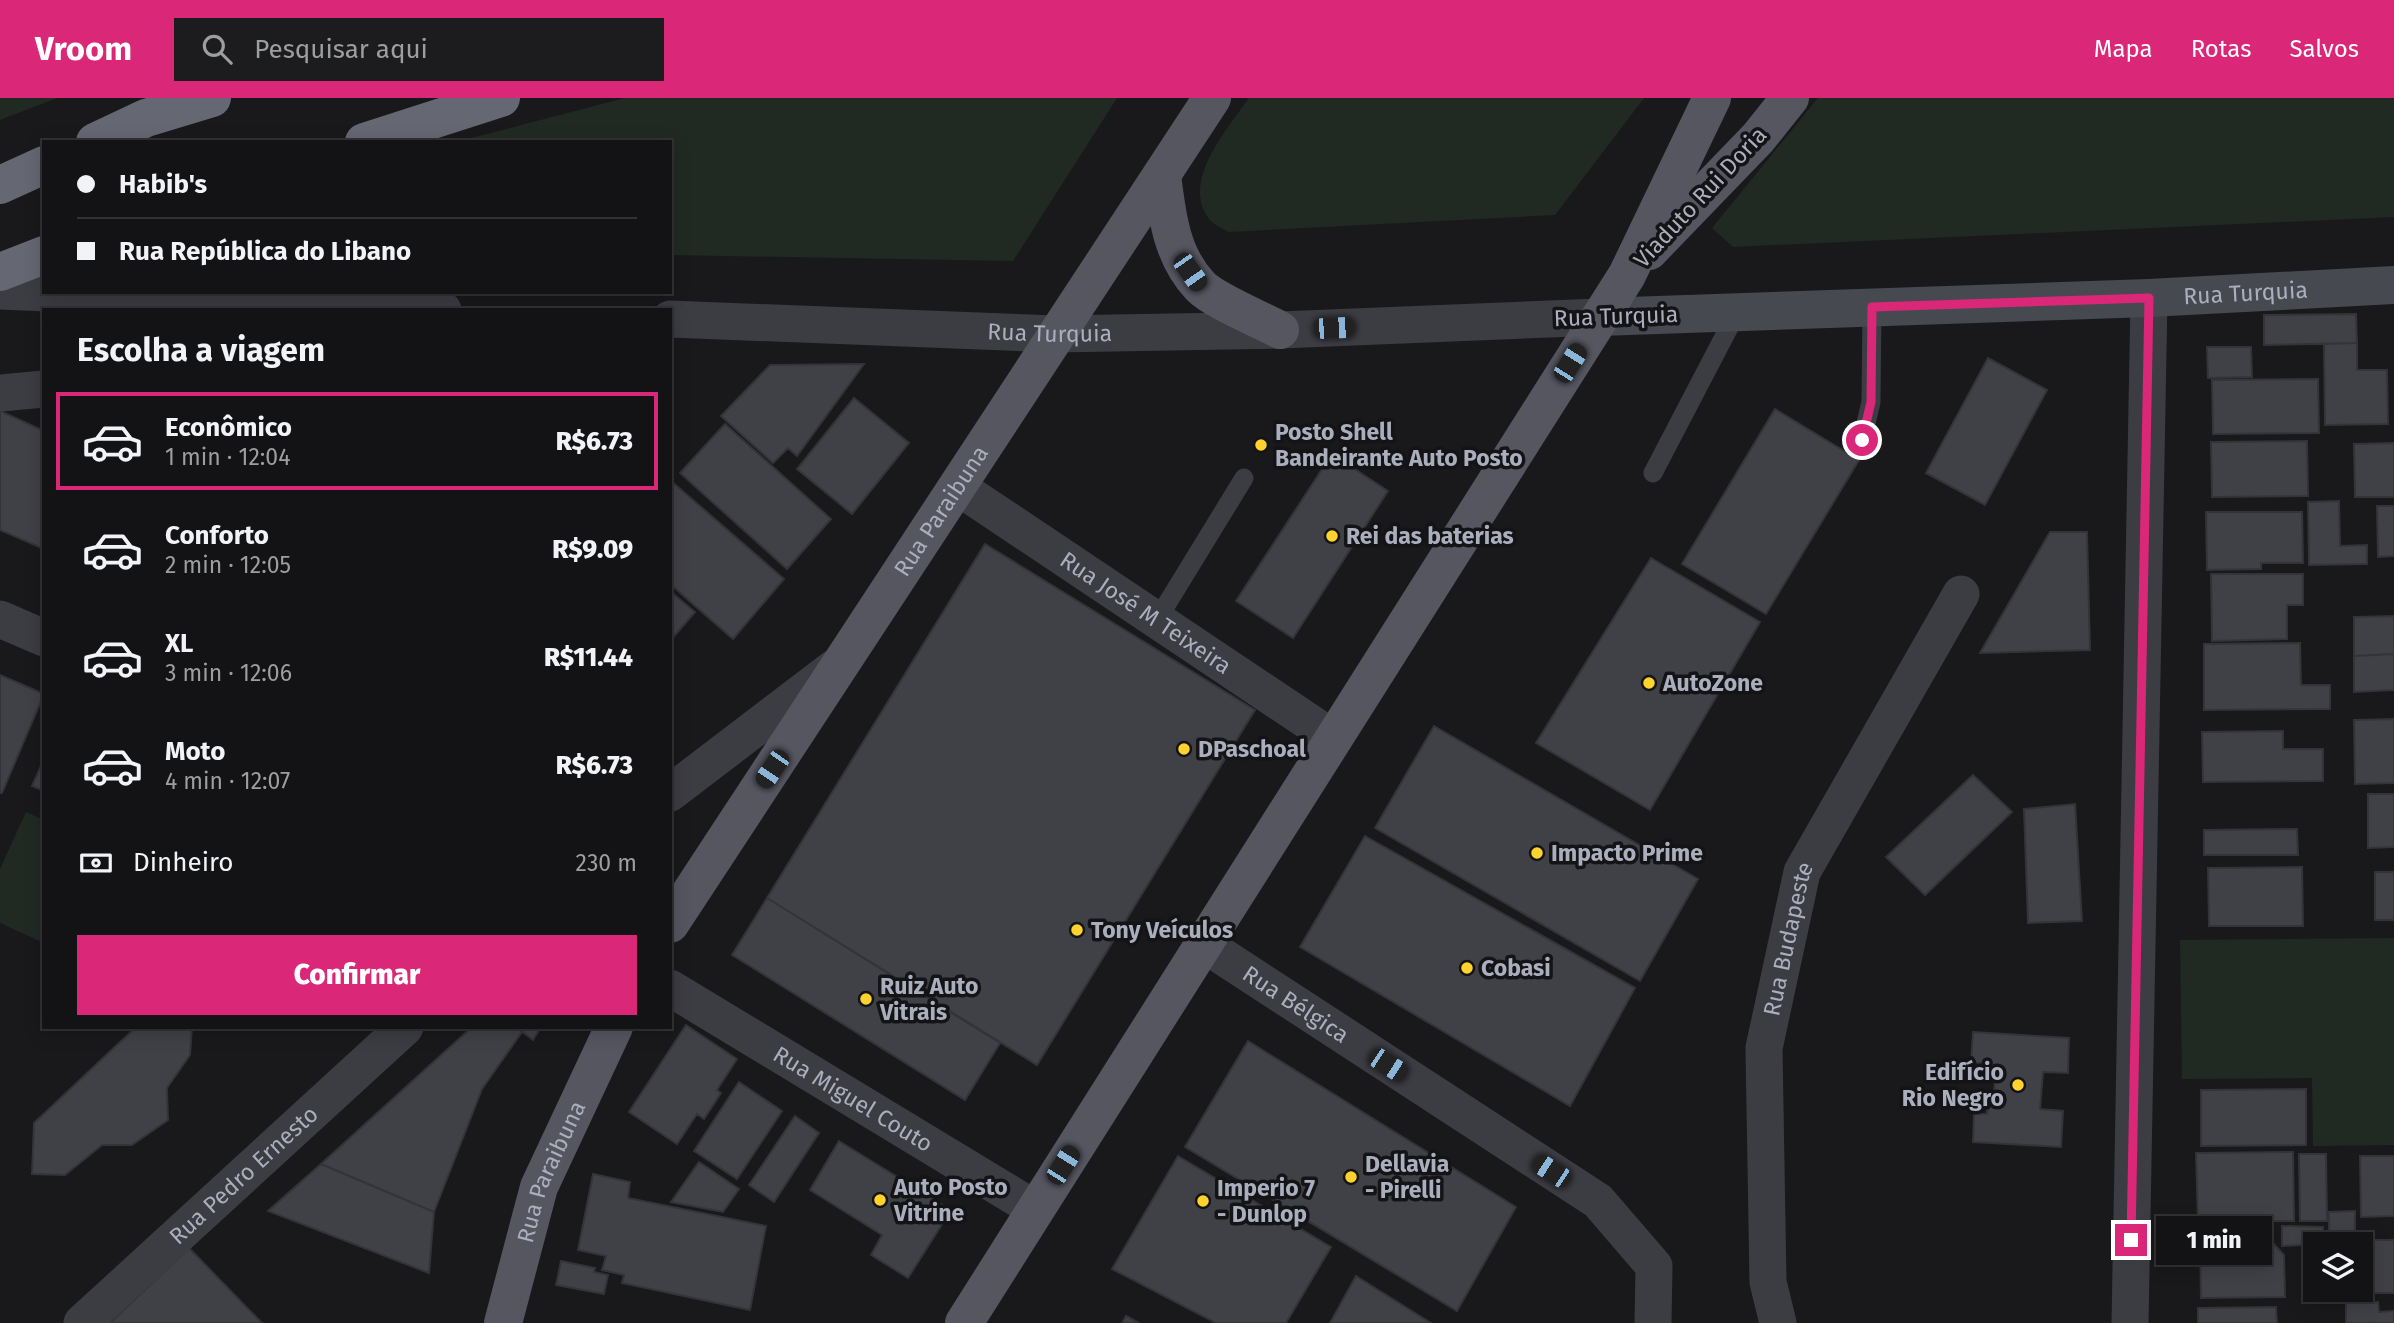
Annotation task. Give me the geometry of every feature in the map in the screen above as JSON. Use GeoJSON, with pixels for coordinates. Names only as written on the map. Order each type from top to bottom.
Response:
{"type":"FeatureCollection","features":[{"type":"Feature","properties":{"kind":"highway"},"geometry":{"type":"LineString","coordinates":[[99,140],[146,118],[212,98]]}},
{"type":"Feature","properties":{"kind":"highway"},"geometry":{"type":"LineString","coordinates":[[369,140],[500,98]]}},
{"type":"Feature","properties":{"kind":"highway"},"geometry":{"type":"LineString","coordinates":[[0,185],[42,166]]}},
{"type":"Feature","properties":{"kind":"highway"},"geometry":{"type":"LineString","coordinates":[[0,272],[42,256]]}},
{"type":"Feature","properties":{"kind":"main road","name":"Rua Paraibuna"},"geometry":{"type":"LineString","coordinates":[[676,905],[843,661],[1212,98]]}},
{"type":"Feature","properties":{"kind":"main road","name":"Viaduto Rui Doria"},"geometry":{"type":"LineString","coordinates":[[1627,275],[1711,98]]}},
{"type":"Feature","properties":{"kind":"main road","name":"Viaduto Rui Doria"},"geometry":{"type":"LineString","coordinates":[[1627,275],[1758,138],[1790,98]]}},
{"type":"Feature","properties":{"kind":"main road"},"geometry":{"type":"LineString","coordinates":[[1170,164],[1168,222],[1178,256],[1201,288],[1280,330]]}},
{"type":"Feature","properties":{"kind":"main road"},"geometry":{"type":"LineString","coordinates":[[964,1323],[1627,275]]}},
{"type":"Feature","properties":{"kind":"main road","name":"Rua Turquia"},"geometry":{"type":"LineString","coordinates":[[1600,317],[2149,298],[2394,285]]}},
{"type":"Feature","properties":{"kind":"main road","name":"Rua Paraibuna"},"geometry":{"type":"LineString","coordinates":[[503,1323],[539,1186],[613,1029]]}},
{"type":"Feature","properties":{"kind":"street"},"geometry":{"type":"LineString","coordinates":[[0,291],[42,293]]}},
{"type":"Feature","properties":{"kind":"street"},"geometry":{"type":"LineString","coordinates":[[70,294],[396,308]]}},
{"type":"Feature","properties":{"kind":"street"},"geometry":{"type":"LineString","coordinates":[[2130,1323],[2149,298]]}},
{"type":"Feature","properties":{"kind":"street","name":"Rua Turquia"},"geometry":{"type":"LineString","coordinates":[[672,319],[1056,334],[1280,330],[1600,317]]}},
{"type":"Feature","properties":{"kind":"street","name":"Rua Turquia"},"geometry":{"type":"LineString","coordinates":[[672,340],[838,326]]}},
{"type":"Feature","properties":{"kind":"street"},"geometry":{"type":"LineString","coordinates":[[0,393],[42,389]]}},
{"type":"Feature","properties":{"kind":"street","name":"Rua José M Teixeira"},"geometry":{"type":"LineString","coordinates":[[958,487],[1333,738]]}},
{"type":"Feature","properties":{"kind":"street","name":"Rua Budapeste"},"geometry":{"type":"LineString","coordinates":[[1778,1323],[1768,1282],[1764,1048],[1802,872],[1961,594]]}},
{"type":"Feature","properties":{"kind":"street"},"geometry":{"type":"LineString","coordinates":[[0,619],[42,637]]}},
{"type":"Feature","properties":{"kind":"street"},"geometry":{"type":"LineString","coordinates":[[672,791],[843,661]]}},
{"type":"Feature","properties":{"kind":"street","name":"Rua Bélgica"},"geometry":{"type":"LineString","coordinates":[[1202,943],[1598,1201],[1654,1266],[1653,1323]]}},
{"type":"Feature","properties":{"kind":"street","name":"Rua Miguel Couto"},"geometry":{"type":"LineString","coordinates":[[672,989],[1035,1209]]}},
{"type":"Feature","properties":{"kind":"street","name":"Rua Pedro Ernesto"},"geometry":{"type":"LineString","coordinates":[[82,1323],[403,1029]]}},
{"type":"Feature","properties":{"kind":"lane"},"geometry":{"type":"LineString","coordinates":[[1862,440],[1871,402],[1872,307]]}},
{"type":"Feature","properties":{"kind":"lane"},"geometry":{"type":"LineString","coordinates":[[1653,472],[1737,312]]}},
{"type":"Feature","properties":{"kind":"lane"},"geometry":{"type":"LineString","coordinates":[[1157,620],[1244,478]]}},
{"type":"Feature","properties":{"kind":"shaded area"},"geometry":{"type":"Polygon","coordinates":[[[0,98],[57,98],[0,120],[0,98]]]}},
{"type":"Feature","properties":{"kind":"shaded area"},"geometry":{"type":"Polygon","coordinates":[[[625,98],[1117,98],[1013,261],[672,255],[672,140],[464,140],[625,98]]]}},
{"type":"Feature","properties":{"kind":"shaded area"},"geometry":{"type":"Polygon","coordinates":[[[1249,98],[1644,98],[1555,215],[1228,232],[1210,220],[1202,205],[1200,190],[1210,156],[1249,98]]]}},
{"type":"Feature","properties":{"kind":"shaded area"},"geometry":{"type":"Polygon","coordinates":[[[1818,98],[2394,98],[2394,217],[1733,247],[1712,228],[1818,98]]]}},
{"type":"Feature","properties":{"kind":"shaded area"},"geometry":{"type":"Polygon","coordinates":[[[26,812],[42,819],[42,942],[0,923],[0,869],[26,812]]]}},
{"type":"Feature","properties":{"kind":"shaded area"},"geometry":{"type":"Polygon","coordinates":[[[2394,938],[2394,1145],[2313,1146],[2312,1078],[2182,1079],[2180,940],[2394,938]]]}},
{"type":"Feature","properties":{"kind":"building"},"geometry":{"type":"Polygon","coordinates":[[[2356,314],[2357,343],[2264,345],[2264,315],[2356,314]]]}},
{"type":"Feature","properties":{"kind":"building"},"geometry":{"type":"Polygon","coordinates":[[[2357,343],[2357,370],[2387,370],[2388,424],[2325,425],[2324,344],[2357,343]]]}},
{"type":"Feature","properties":{"kind":"building"},"geometry":{"type":"Polygon","coordinates":[[[2207,347],[2251,347],[2252,377],[2208,378],[2207,347]]]}},
{"type":"Feature","properties":{"kind":"building"},"geometry":{"type":"Polygon","coordinates":[[[1988,358],[2047,390],[1985,505],[1926,473],[1988,358]]]}},
{"type":"Feature","properties":{"kind":"building"},"geometry":{"type":"Polygon","coordinates":[[[864,364],[797,456],[788,448],[773,463],[721,416],[770,365],[864,364]]]}},
{"type":"Feature","properties":{"kind":"building"},"geometry":{"type":"Polygon","coordinates":[[[2318,379],[2319,433],[2213,434],[2212,380],[2318,379]]]}},
{"type":"Feature","properties":{"kind":"building"},"geometry":{"type":"Polygon","coordinates":[[[854,398],[909,443],[852,514],[797,469],[854,398]]]}},
{"type":"Feature","properties":{"kind":"building"},"geometry":{"type":"Polygon","coordinates":[[[1775,409],[1859,460],[1766,614],[1682,564],[1775,409]]]}},
{"type":"Feature","properties":{"kind":"building"},"geometry":{"type":"Polygon","coordinates":[[[0,411],[42,430],[42,548],[0,530],[0,411]]]}},
{"type":"Feature","properties":{"kind":"building"},"geometry":{"type":"Polygon","coordinates":[[[725,424],[831,519],[787,569],[680,473],[725,424]]]}},
{"type":"Feature","properties":{"kind":"building"},"geometry":{"type":"Polygon","coordinates":[[[2307,441],[2308,496],[2212,497],[2211,442],[2307,441]]]}},
{"type":"Feature","properties":{"kind":"building"},"geometry":{"type":"Polygon","coordinates":[[[2394,443],[2394,497],[2355,497],[2354,444],[2394,443]]]}},
{"type":"Feature","properties":{"kind":"building"},"geometry":{"type":"Polygon","coordinates":[[[1332,454],[1388,491],[1293,638],[1236,601],[1332,454]]]}},
{"type":"Feature","properties":{"kind":"building"},"geometry":{"type":"Polygon","coordinates":[[[672,482],[784,579],[733,639],[672,586],[672,482]]]}},
{"type":"Feature","properties":{"kind":"building"},"geometry":{"type":"Polygon","coordinates":[[[2339,501],[2340,546],[2367,545],[2367,564],[2309,565],[2308,502],[2339,501]]]}},
{"type":"Feature","properties":{"kind":"building"},"geometry":{"type":"Polygon","coordinates":[[[2377,506],[2394,506],[2394,556],[2378,557],[2377,506]]]}},
{"type":"Feature","properties":{"kind":"building"},"geometry":{"type":"Polygon","coordinates":[[[2206,512],[2302,512],[2303,563],[2261,563],[2261,569],[2207,570],[2206,512]]]}},
{"type":"Feature","properties":{"kind":"building"},"geometry":{"type":"Polygon","coordinates":[[[2050,532],[2087,532],[2090,650],[1980,653],[2050,532]]]}},
{"type":"Feature","properties":{"kind":"building"},"geometry":{"type":"Polygon","coordinates":[[[985,544],[1255,710],[1037,1065],[767,898],[985,544]]]}},
{"type":"Feature","properties":{"kind":"building","name":"AutoZone"},"geometry":{"type":"Polygon","coordinates":[[[1651,558],[1760,622],[1650,810],[1536,743],[1651,558]]]}},
{"type":"Feature","properties":{"kind":"building"},"geometry":{"type":"Polygon","coordinates":[[[2211,574],[2303,574],[2303,605],[2287,605],[2287,639],[2212,641],[2211,574]]]}},
{"type":"Feature","properties":{"kind":"building"},"geometry":{"type":"Polygon","coordinates":[[[672,593],[695,612],[672,639],[672,593]]]}},
{"type":"Feature","properties":{"kind":"building"},"geometry":{"type":"Polygon","coordinates":[[[2394,616],[2394,654],[2354,656],[2354,617],[2394,616]]]}},
{"type":"Feature","properties":{"kind":"building"},"geometry":{"type":"Polygon","coordinates":[[[2300,643],[2301,685],[2330,685],[2330,709],[2204,710],[2204,644],[2300,643]]]}},
{"type":"Feature","properties":{"kind":"building"},"geometry":{"type":"Polygon","coordinates":[[[2394,654],[2394,690],[2354,692],[2354,656],[2394,654]]]}},
{"type":"Feature","properties":{"kind":"building"},"geometry":{"type":"Polygon","coordinates":[[[0,675],[42,693],[42,699],[0,793],[0,675]]]}},
{"type":"Feature","properties":{"kind":"building"},"geometry":{"type":"Polygon","coordinates":[[[2394,719],[2394,783],[2355,784],[2354,720],[2394,719]]]}},
{"type":"Feature","properties":{"kind":"building","name":"Impacto Prime"},"geometry":{"type":"Polygon","coordinates":[[[1434,726],[1698,879],[1640,981],[1375,828],[1434,726]]]}},
{"type":"Feature","properties":{"kind":"building"},"geometry":{"type":"Polygon","coordinates":[[[2283,731],[2283,749],[2323,749],[2323,781],[2203,782],[2202,732],[2283,731]]]}},
{"type":"Feature","properties":{"kind":"building"},"geometry":{"type":"Polygon","coordinates":[[[42,764],[42,790],[32,786],[42,764]]]}},
{"type":"Feature","properties":{"kind":"building"},"geometry":{"type":"Polygon","coordinates":[[[1973,775],[2012,812],[1925,895],[1886,857],[1973,775]]]}},
{"type":"Feature","properties":{"kind":"building"},"geometry":{"type":"Polygon","coordinates":[[[2368,794],[2394,794],[2394,847],[2368,848],[2368,794]]]}},
{"type":"Feature","properties":{"kind":"building"},"geometry":{"type":"Polygon","coordinates":[[[2075,804],[2082,921],[2028,923],[2024,809],[2075,804]]]}},
{"type":"Feature","properties":{"kind":"building"},"geometry":{"type":"Polygon","coordinates":[[[2297,829],[2298,855],[2204,855],[2204,830],[2297,829]]]}},
{"type":"Feature","properties":{"kind":"building","name":"Cobasi"},"geometry":{"type":"Polygon","coordinates":[[[1365,836],[1635,988],[1570,1106],[1300,947],[1365,836]]]}},
{"type":"Feature","properties":{"kind":"building"},"geometry":{"type":"Polygon","coordinates":[[[2302,867],[2303,926],[2209,926],[2208,868],[2302,867]]]}},
{"type":"Feature","properties":{"kind":"building"},"geometry":{"type":"Polygon","coordinates":[[[2375,872],[2394,872],[2394,920],[2375,920],[2375,872]]]}},
{"type":"Feature","properties":{"kind":"building","name":"Ruiz Auto Vitrais"},"geometry":{"type":"Polygon","coordinates":[[[767,898],[1000,1043],[965,1100],[732,955],[767,898]]]}},
{"type":"Feature","properties":{"kind":"building"},"geometry":{"type":"Polygon","coordinates":[[[686,1025],[737,1059],[717,1090],[721,1093],[704,1119],[697,1114],[677,1144],[629,1112],[686,1025]]]}},
{"type":"Feature","properties":{"kind":"building"},"geometry":{"type":"Polygon","coordinates":[[[134,1029],[192,1029],[190,1055],[167,1088],[168,1120],[132,1145],[102,1145],[65,1175],[32,1174],[34,1123],[134,1029]]]}},
{"type":"Feature","properties":{"kind":"building"},"geometry":{"type":"Polygon","coordinates":[[[470,1029],[518,1029],[522,1032],[482,1089],[434,1212],[321,1164],[470,1029]]]}},
{"type":"Feature","properties":{"kind":"building"},"geometry":{"type":"Polygon","coordinates":[[[519,1029],[540,1029],[533,1040],[519,1029]]]}},
{"type":"Feature","properties":{"kind":"building","name":"Edifício Rio Negro"},"geometry":{"type":"Polygon","coordinates":[[[1973,1032],[2069,1038],[2068,1073],[2043,1072],[2040,1109],[2063,1111],[2061,1147],[1973,1142],[1974,1114],[1987,1114],[1988,1096],[1994,1096],[1995,1074],[1986,1074],[1987,1064],[1971,1063],[1973,1032]]]}},
{"type":"Feature","properties":{"kind":"building","name":"Dellavia - Pirelli"},"geometry":{"type":"Polygon","coordinates":[[[1248,1041],[1516,1207],[1457,1311],[1185,1147],[1248,1041]]]}},
{"type":"Feature","properties":{"kind":"building"},"geometry":{"type":"Polygon","coordinates":[[[739,1082],[782,1111],[737,1179],[694,1151],[739,1082]]]}},
{"type":"Feature","properties":{"kind":"building"},"geometry":{"type":"Polygon","coordinates":[[[2306,1089],[2306,1145],[2201,1146],[2201,1090],[2306,1089]]]}},
{"type":"Feature","properties":{"kind":"building"},"geometry":{"type":"Polygon","coordinates":[[[795,1116],[819,1133],[774,1202],[749,1185],[795,1116]]]}},
{"type":"Feature","properties":{"kind":"building","name":"Auto Posto Vitrine"},"geometry":{"type":"Polygon","coordinates":[[[839,1141],[951,1210],[908,1278],[871,1255],[882,1235],[810,1190],[839,1141]]]}},
{"type":"Feature","properties":{"kind":"building"},"geometry":{"type":"Polygon","coordinates":[[[2293,1152],[2294,1221],[2198,1222],[2196,1153],[2293,1152]]]}},
{"type":"Feature","properties":{"kind":"building"},"geometry":{"type":"Polygon","coordinates":[[[2299,1154],[2326,1154],[2327,1221],[2300,1221],[2299,1154]]]}},
{"type":"Feature","properties":{"kind":"building","name":"Imperio 7 - Dunlop"},"geometry":{"type":"Polygon","coordinates":[[[1178,1156],[1331,1247],[1286,1323],[1216,1323],[1112,1269],[1178,1156]]]}},
{"type":"Feature","properties":{"kind":"building"},"geometry":{"type":"Polygon","coordinates":[[[2360,1156],[2394,1156],[2394,1216],[2361,1217],[2360,1156]]]}},
{"type":"Feature","properties":{"kind":"building"},"geometry":{"type":"Polygon","coordinates":[[[699,1162],[739,1189],[723,1212],[671,1202],[699,1162]]]}},
{"type":"Feature","properties":{"kind":"building"},"geometry":{"type":"Polygon","coordinates":[[[321,1164],[434,1212],[429,1273],[268,1211],[321,1164]]]}},
{"type":"Feature","properties":{"kind":"building"},"geometry":{"type":"Polygon","coordinates":[[[593,1174],[630,1182],[628,1198],[766,1226],[750,1310],[622,1283],[624,1275],[602,1270],[606,1256],[578,1250],[593,1174]]]}},
{"type":"Feature","properties":{"kind":"building"},"geometry":{"type":"Polygon","coordinates":[[[2355,1211],[2355,1232],[2329,1232],[2329,1212],[2355,1211]]]}},
{"type":"Feature","properties":{"kind":"building"},"geometry":{"type":"Polygon","coordinates":[[[2282,1226],[2323,1227],[2323,1232],[2303,1232],[2303,1245],[2282,1246],[2282,1226]]]}},
{"type":"Feature","properties":{"kind":"building"},"geometry":{"type":"Polygon","coordinates":[[[2373,1240],[2394,1240],[2394,1293],[2373,1293],[2373,1240]]]}},
{"type":"Feature","properties":{"kind":"building"},"geometry":{"type":"Polygon","coordinates":[[[2271,1241],[2284,1255],[2285,1297],[2201,1298],[2200,1242],[2271,1241]]]}},
{"type":"Feature","properties":{"kind":"building"},"geometry":{"type":"Polygon","coordinates":[[[189,1248],[262,1323],[110,1323],[189,1248]]]}},
{"type":"Feature","properties":{"kind":"building"},"geometry":{"type":"Polygon","coordinates":[[[561,1261],[595,1268],[594,1272],[608,1275],[604,1294],[556,1285],[561,1261]]]}},
{"type":"Feature","properties":{"kind":"building"},"geometry":{"type":"Polygon","coordinates":[[[1356,1276],[1431,1323],[1330,1323],[1356,1276]]]}},
{"type":"Feature","properties":{"kind":"building"},"geometry":{"type":"Polygon","coordinates":[[[2378,1302],[2379,1312],[2394,1311],[2394,1323],[2346,1323],[2346,1303],[2378,1302]]]}},
{"type":"Feature","properties":{"kind":"building"},"geometry":{"type":"Polygon","coordinates":[[[2276,1307],[2277,1323],[2198,1323],[2198,1308],[2276,1307]]]}},
{"type":"Feature","properties":{"kind":"building"},"geometry":{"type":"Polygon","coordinates":[[[1126,1316],[1139,1323],[1122,1323],[1126,1316]]]}},
{"type":"Feature","properties":{"kind":"place","name":"Posto Shell Bandeirante Auto Posto"},"geometry":{"type":"Point","coordinates":[1261,445]}},
{"type":"Feature","properties":{"kind":"place","name":"Rei das baterias"},"geometry":{"type":"Point","coordinates":[1332,536]}},
{"type":"Feature","properties":{"kind":"place","name":"AutoZone"},"geometry":{"type":"Point","coordinates":[1649,683]}},
{"type":"Feature","properties":{"kind":"place","name":"DPaschoal"},"geometry":{"type":"Point","coordinates":[1184,749]}},
{"type":"Feature","properties":{"kind":"place","name":"Impacto Prime"},"geometry":{"type":"Point","coordinates":[1537,853]}},
{"type":"Feature","properties":{"kind":"place","name":"Tony Veículos"},"geometry":{"type":"Point","coordinates":[1077,930]}},
{"type":"Feature","properties":{"kind":"place","name":"Cobasi"},"geometry":{"type":"Point","coordinates":[1467,968]}},
{"type":"Feature","properties":{"kind":"place","name":"Ruiz Auto Vitrais"},"geometry":{"type":"Point","coordinates":[866,999]}},
{"type":"Feature","properties":{"kind":"place","name":"Edifício Rio Negro"},"geometry":{"type":"Point","coordinates":[2018,1085]}},
{"type":"Feature","properties":{"kind":"place","name":"Dellavia - Pirelli"},"geometry":{"type":"Point","coordinates":[1351,1177]}},
{"type":"Feature","properties":{"kind":"place","name":"Auto Posto Vitrine"},"geometry":{"type":"Point","coordinates":[880,1200]}},
{"type":"Feature","properties":{"kind":"place","name":"Imperio 7 - Dunlop"},"geometry":{"type":"Point","coordinates":[1203,1201]}},
{"type":"Feature","properties":{"kind":"route"},"geometry":{"type":"LineString","coordinates":[[1862,440],[1871,402],[1872,307],[2149,298],[2131,1240]]}}]}
